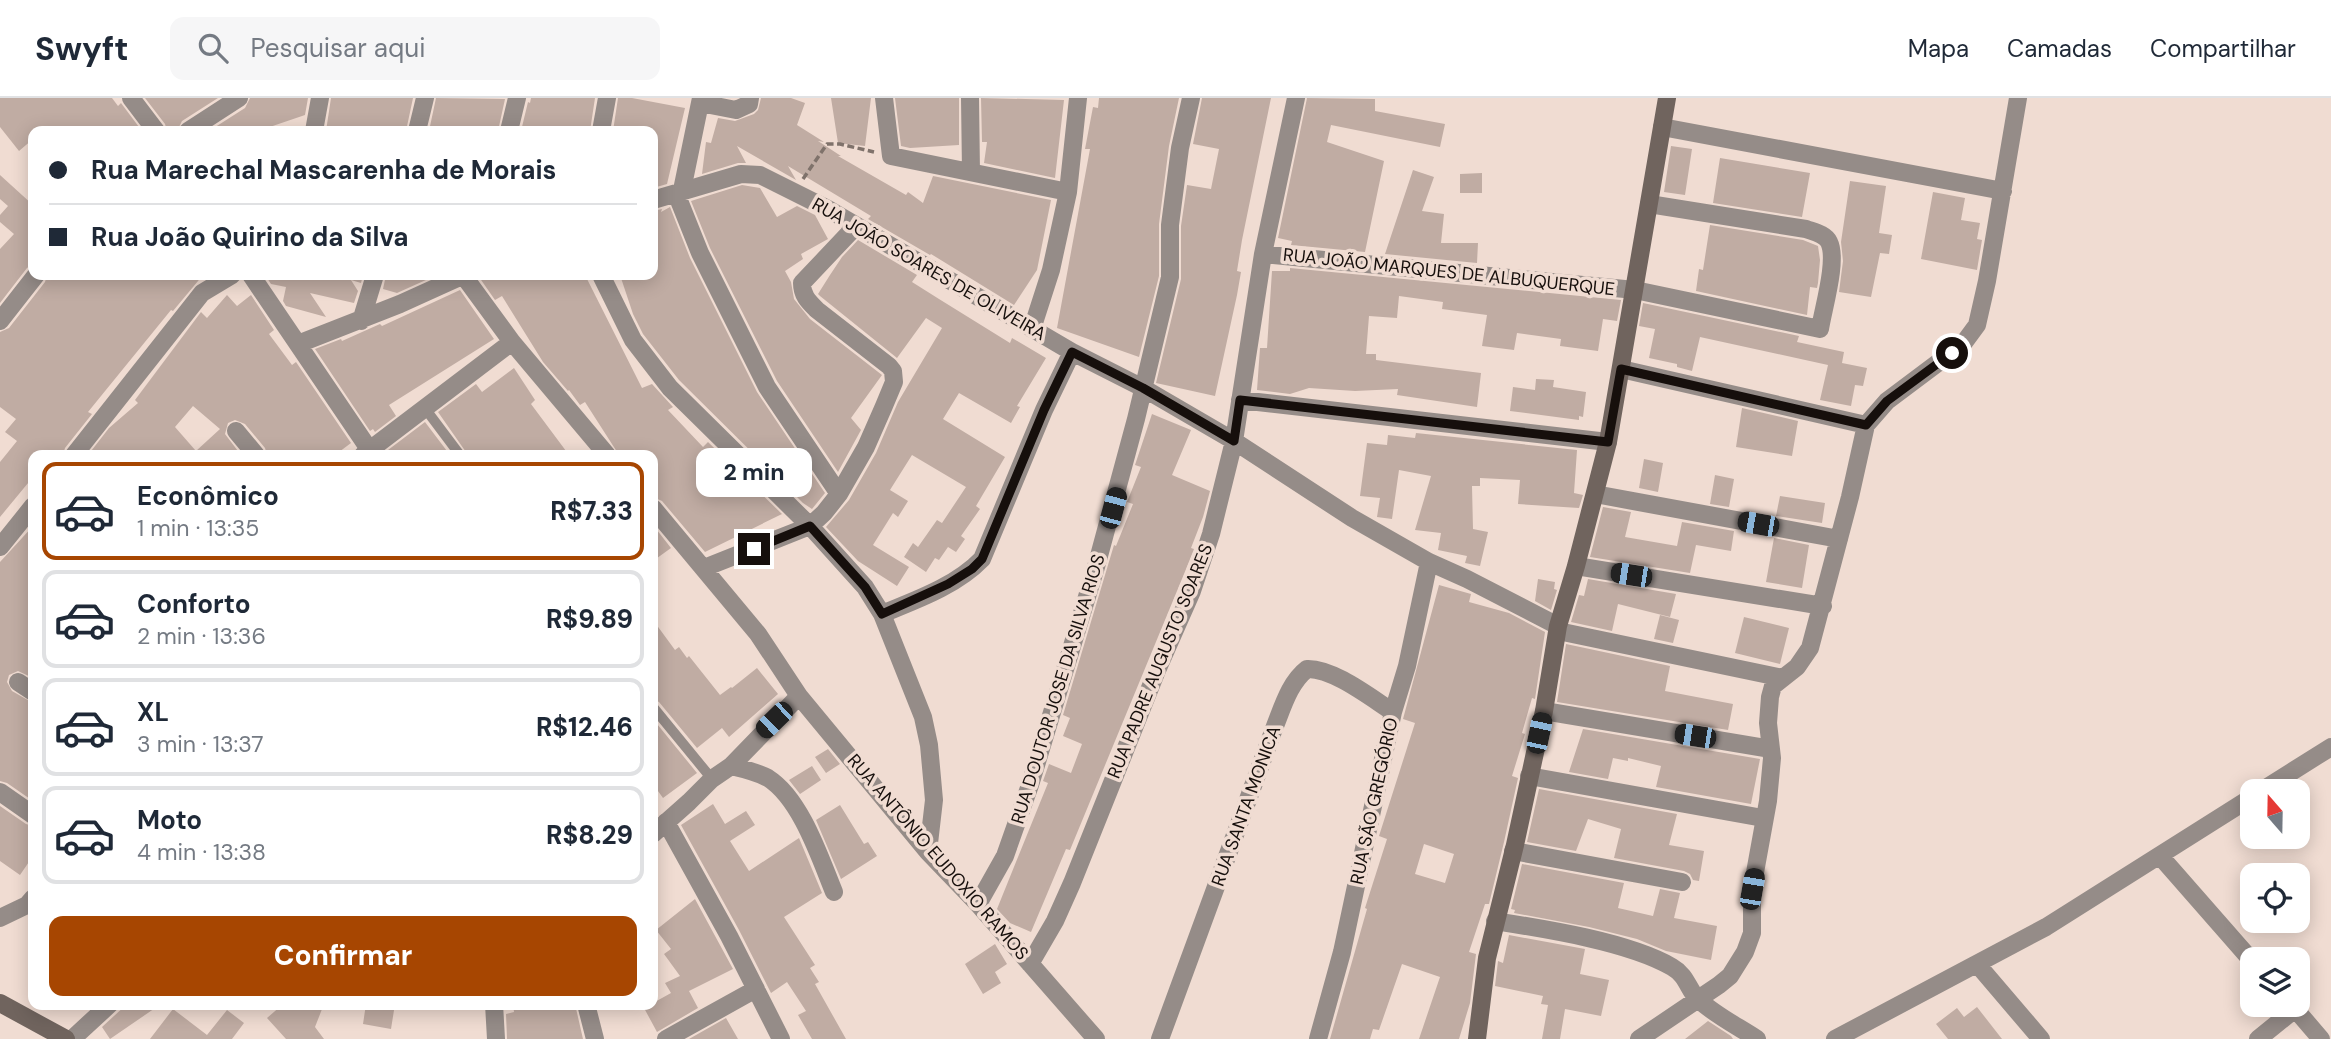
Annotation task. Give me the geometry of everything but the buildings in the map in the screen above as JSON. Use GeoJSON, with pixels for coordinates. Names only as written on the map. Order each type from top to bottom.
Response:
{"type":"FeatureCollection","features":[{"type":"Feature","properties":{"kind":"street"},"geometry":{"type":"LineString","coordinates":[[131,98],[152,126]]}},
{"type":"Feature","properties":{"kind":"street"},"geometry":{"type":"LineString","coordinates":[[196,126],[239,98]]}},
{"type":"Feature","properties":{"kind":"street"},"geometry":{"type":"LineString","coordinates":[[315,126],[320,98]]}},
{"type":"Feature","properties":{"kind":"street"},"geometry":{"type":"LineString","coordinates":[[418,126],[425,98]]}},
{"type":"Feature","properties":{"kind":"street"},"geometry":{"type":"LineString","coordinates":[[510,126],[517,98]]}},
{"type":"Feature","properties":{"kind":"street"},"geometry":{"type":"LineString","coordinates":[[602,126],[607,98]]}},
{"type":"Feature","properties":{"kind":"street"},"geometry":{"type":"LineString","coordinates":[[750,98],[749,104],[736,110],[700,101],[679,191],[700,253],[767,387],[839,494]]}},
{"type":"Feature","properties":{"kind":"street"},"geometry":{"type":"LineString","coordinates":[[884,98],[891,156],[1068,192]]}},
{"type":"Feature","properties":{"kind":"street"},"geometry":{"type":"LineString","coordinates":[[970,98],[971,172]]}},
{"type":"Feature","properties":{"kind":"street"},"geometry":{"type":"LineString","coordinates":[[1032,329],[1051,271],[1068,192],[1078,98]]}},
{"type":"Feature","properties":{"kind":"street","name":"RUA DOUTOR JOSE DA SILVA RIOS"},"geometry":{"type":"LineString","coordinates":[[978,904],[1005,856],[1030,785],[1106,531],[1170,277],[1170,225],[1180,148],[1191,98]]}},
{"type":"Feature","properties":{"kind":"street","name":"RUA PADRE AUGUSTO SOARES"},"geometry":{"type":"LineString","coordinates":[[1030,964],[1055,921],[1072,883],[1158,668],[1192,591],[1211,534],[1234,441],[1263,254],[1296,98]]}},
{"type":"Feature","properties":{"kind":"street"},"geometry":{"type":"LineString","coordinates":[[1477,1039],[1481,991],[1544,711],[1558,628],[1608,442],[1667,98]]}},
{"type":"Feature","properties":{"kind":"street"},"geometry":{"type":"LineString","coordinates":[[1639,1039],[1730,976],[1745,951],[1752,933],[1752,889],[1768,801],[1771,749],[1768,723],[1773,686],[1797,667],[1810,648],[1823,606],[1866,425],[1887,401],[1964,344],[1978,325],[2018,98]]}},
{"type":"Feature","properties":{"kind":"street"},"geometry":{"type":"LineString","coordinates":[[1661,127],[2003,191]]}},
{"type":"Feature","properties":{"kind":"street","name":"RUA JOÃO SOARES DE OLIVEIRA"},"geometry":{"type":"LineString","coordinates":[[658,198],[741,174],[760,175],[855,226],[1072,352],[1143,388],[1234,441],[1352,518],[1429,562],[1467,579],[1558,628],[1783,678]]}},
{"type":"Feature","properties":{"kind":"street","name":"RUA JOÃO MARQUES DE ALBUQUERQUE"},"geometry":{"type":"LineString","coordinates":[[1263,254],[1635,290],[1820,329],[1832,260],[1828,239],[1806,229],[1649,204]]}},
{"type":"Feature","properties":{"kind":"street"},"geometry":{"type":"LineString","coordinates":[[704,568],[810,526],[839,494],[866,447],[894,377],[889,366],[808,301],[802,291],[802,284],[855,226]]}},
{"type":"Feature","properties":{"kind":"street"},"geometry":{"type":"LineString","coordinates":[[0,321],[32,280]]}},
{"type":"Feature","properties":{"kind":"street"},"geometry":{"type":"LineString","coordinates":[[78,450],[202,293],[224,280]]}},
{"type":"Feature","properties":{"kind":"street"},"geometry":{"type":"LineString","coordinates":[[254,280],[366,450]]}},
{"type":"Feature","properties":{"kind":"street"},"geometry":{"type":"LineString","coordinates":[[361,321],[373,280]]}},
{"type":"Feature","properties":{"kind":"street"},"geometry":{"type":"LineString","coordinates":[[298,344],[361,321],[452,280]]}},
{"type":"Feature","properties":{"kind":"street"},"geometry":{"type":"LineString","coordinates":[[467,280],[512,342],[603,450]]}},
{"type":"Feature","properties":{"kind":"street"},"geometry":{"type":"LineString","coordinates":[[603,280],[633,340],[670,388],[810,526],[865,587],[882,614],[923,717],[929,745],[934,800],[928,852]]}},
{"type":"Feature","properties":{"kind":"street"},"geometry":{"type":"LineString","coordinates":[[372,450],[424,407],[512,342]]}},
{"type":"Feature","properties":{"kind":"street"},"geometry":{"type":"LineString","coordinates":[[882,614],[953,581],[982,559],[1044,410],[1072,352]]}},
{"type":"Feature","properties":{"kind":"street"},"geometry":{"type":"LineString","coordinates":[[1621,369],[1866,425]]}},
{"type":"Feature","properties":{"kind":"street"},"geometry":{"type":"LineString","coordinates":[[1240,400],[1608,442]]}},
{"type":"Feature","properties":{"kind":"street"},"geometry":{"type":"LineString","coordinates":[[236,431],[252,450]]}},
{"type":"Feature","properties":{"kind":"street"},"geometry":{"type":"LineString","coordinates":[[1595,494],[1839,539]]}},
{"type":"Feature","properties":{"kind":"street"},"geometry":{"type":"LineString","coordinates":[[0,547],[28,512]]}},
{"type":"Feature","properties":{"kind":"street","name":"RUA ANTÔNIO EUDOXIO RAMOS"},"geometry":{"type":"LineString","coordinates":[[658,514],[758,634],[799,696],[928,852],[978,904],[1096,1039]]}},
{"type":"Feature","properties":{"kind":"street","name":"RUA SÃO GREGÓRIO"},"geometry":{"type":"LineString","coordinates":[[1318,1039],[1342,952],[1393,712],[1408,666],[1429,562]]}},
{"type":"Feature","properties":{"kind":"street"},"geometry":{"type":"LineString","coordinates":[[1576,566],[1823,606]]}},
{"type":"Feature","properties":{"kind":"street","name":"RUA SANTA MONICA"},"geometry":{"type":"LineString","coordinates":[[1160,1039],[1275,726],[1300,675],[1307,669],[1324,672],[1393,712]]}},
{"type":"Feature","properties":{"kind":"street"},"geometry":{"type":"LineString","coordinates":[[782,1039],[729,936],[658,826],[731,766],[799,696]]}},
{"type":"Feature","properties":{"kind":"street"},"geometry":{"type":"LineString","coordinates":[[1544,711],[1771,749]]}},
{"type":"Feature","properties":{"kind":"street"},"geometry":{"type":"LineString","coordinates":[[2280,779],[2331,747]]}},
{"type":"Feature","properties":{"kind":"street"},"geometry":{"type":"LineString","coordinates":[[731,766],[771,780],[791,802],[819,854],[834,892]]}},
{"type":"Feature","properties":{"kind":"street"},"geometry":{"type":"LineString","coordinates":[[1529,776],[1763,818]]}},
{"type":"Feature","properties":{"kind":"street"},"geometry":{"type":"LineString","coordinates":[[0,792],[28,812]]}},
{"type":"Feature","properties":{"kind":"street"},"geometry":{"type":"LineString","coordinates":[[1835,1039],[2046,927],[2240,805]]}},
{"type":"Feature","properties":{"kind":"street"},"geometry":{"type":"LineString","coordinates":[[1513,851],[1682,882]]}},
{"type":"Feature","properties":{"kind":"street"},"geometry":{"type":"LineString","coordinates":[[2160,856],[2240,947]]}},
{"type":"Feature","properties":{"kind":"street"},"geometry":{"type":"LineString","coordinates":[[0,918],[28,904]]}},
{"type":"Feature","properties":{"kind":"street"},"geometry":{"type":"LineString","coordinates":[[1495,921],[1634,951],[1674,968],[1686,978],[1697,999],[1757,1039]]}},
{"type":"Feature","properties":{"kind":"street"},"geometry":{"type":"LineString","coordinates":[[1977,964],[2041,1039]]}},
{"type":"Feature","properties":{"kind":"street"},"geometry":{"type":"LineString","coordinates":[[666,1039],[756,989]]}},
{"type":"Feature","properties":{"kind":"street"},"geometry":{"type":"LineString","coordinates":[[0,1003],[66,1039]]}},
{"type":"Feature","properties":{"kind":"street"},"geometry":{"type":"LineString","coordinates":[[72,1039],[103,1010]]}},
{"type":"Feature","properties":{"kind":"street"},"geometry":{"type":"LineString","coordinates":[[494,1010],[496,1039]]}},
{"type":"Feature","properties":{"kind":"street"},"geometry":{"type":"LineString","coordinates":[[588,1010],[595,1039]]}},
{"type":"Feature","properties":{"kind":"street"},"geometry":{"type":"LineString","coordinates":[[2258,1039],[2282,1017]]}},
{"type":"Feature","properties":{"kind":"street"},"geometry":{"type":"LineString","coordinates":[[2302,1017],[2321,1039]]}},
{"type":"Feature","properties":{"kind":"lane"},"geometry":{"type":"LineString","coordinates":[[424,407],[456,450]]}},
{"type":"Feature","properties":{"kind":"lane"},"geometry":{"type":"LineString","coordinates":[[658,713],[712,779]]}},
{"type":"Feature","properties":{"kind":"path"},"geometry":{"type":"LineString","coordinates":[[794,192],[827,144],[840,144],[891,156]]}},
{"type":"Feature","properties":{"kind":"route"},"geometry":{"type":"LineString","coordinates":[[754,549],[810,526],[865,587],[882,614],[961,577],[982,559],[1044,410],[1072,352],[1143,388],[1234,441],[1240,400],[1608,442],[1621,369],[1866,425],[1887,401],[1952,353]]}}]}
